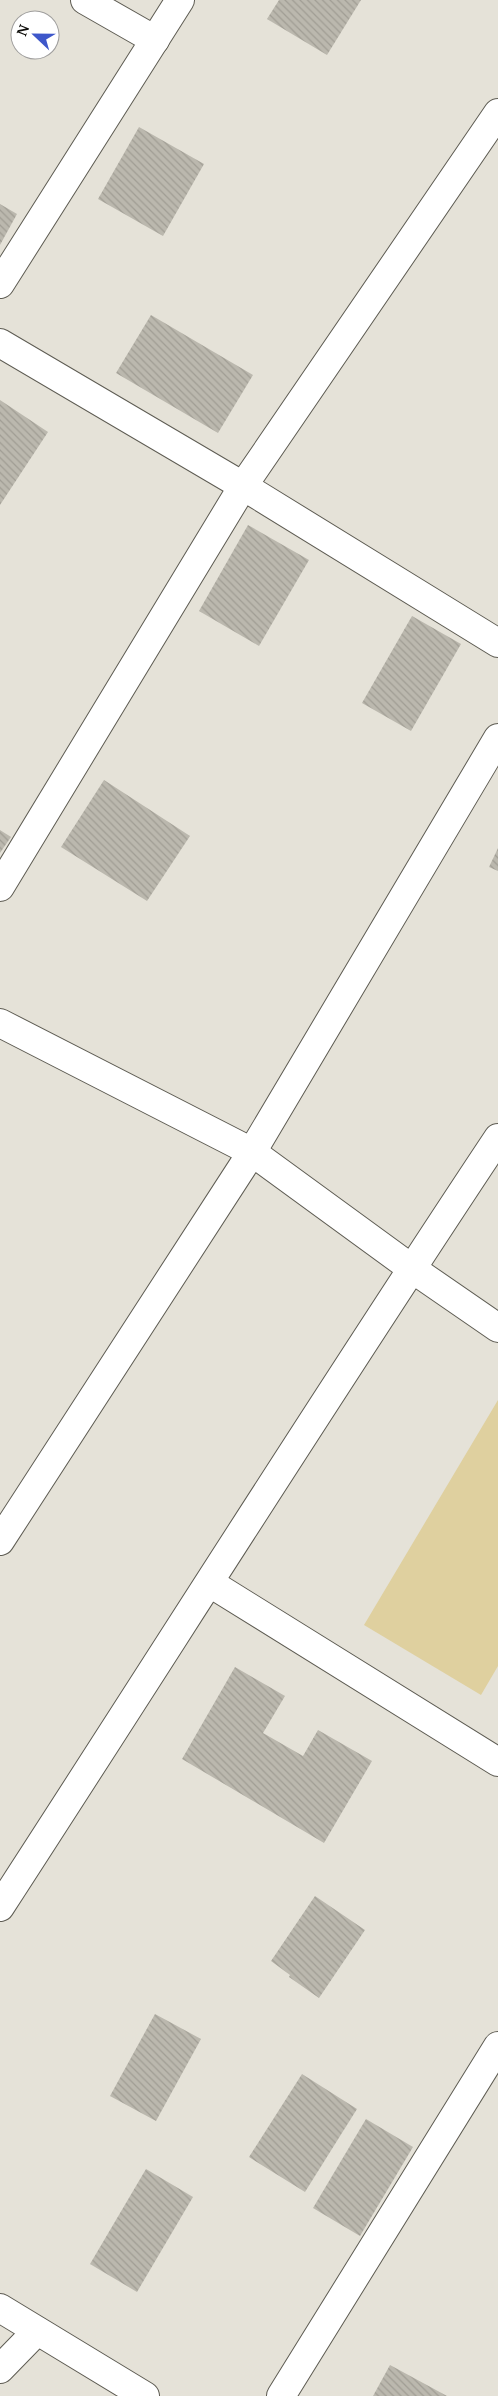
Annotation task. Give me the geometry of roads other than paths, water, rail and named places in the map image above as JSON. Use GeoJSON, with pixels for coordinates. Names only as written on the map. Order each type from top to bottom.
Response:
{"type":"FeatureCollection","features":[{"type":"Feature","properties":{"kind":"street"},"geometry":{"type":"LineString","coordinates":[[85,0],[155,40]]}},
{"type":"Feature","properties":{"kind":"street"},"geometry":{"type":"LineString","coordinates":[[0,284],[180,0]]}},
{"type":"Feature","properties":{"kind":"street"},"geometry":{"type":"LineString","coordinates":[[0,886],[243,486],[498,113]]}},
{"type":"Feature","properties":{"kind":"street"},"geometry":{"type":"LineString","coordinates":[[0,343],[243,486],[498,643]]}},
{"type":"Feature","properties":{"kind":"street"},"geometry":{"type":"LineString","coordinates":[[0,1541],[252,1152],[498,738]]}},
{"type":"Feature","properties":{"kind":"street"},"geometry":{"type":"LineString","coordinates":[[0,1023],[252,1152],[411,1268],[498,1328]]}},
{"type":"Feature","properties":{"kind":"street"},"geometry":{"type":"LineString","coordinates":[[0,1907],[411,1268],[498,1138]]}},
{"type":"Feature","properties":{"kind":"street"},"geometry":{"type":"LineString","coordinates":[[210,1583],[498,1762]]}},
{"type":"Feature","properties":{"kind":"street"},"geometry":{"type":"LineString","coordinates":[[281,2396],[498,2046]]}},
{"type":"Feature","properties":{"kind":"street"},"geometry":{"type":"LineString","coordinates":[[0,2308],[145,2396]]}},
{"type":"Feature","properties":{"kind":"street"},"geometry":{"type":"LineString","coordinates":[[0,2369],[37,2330]]}}]}
